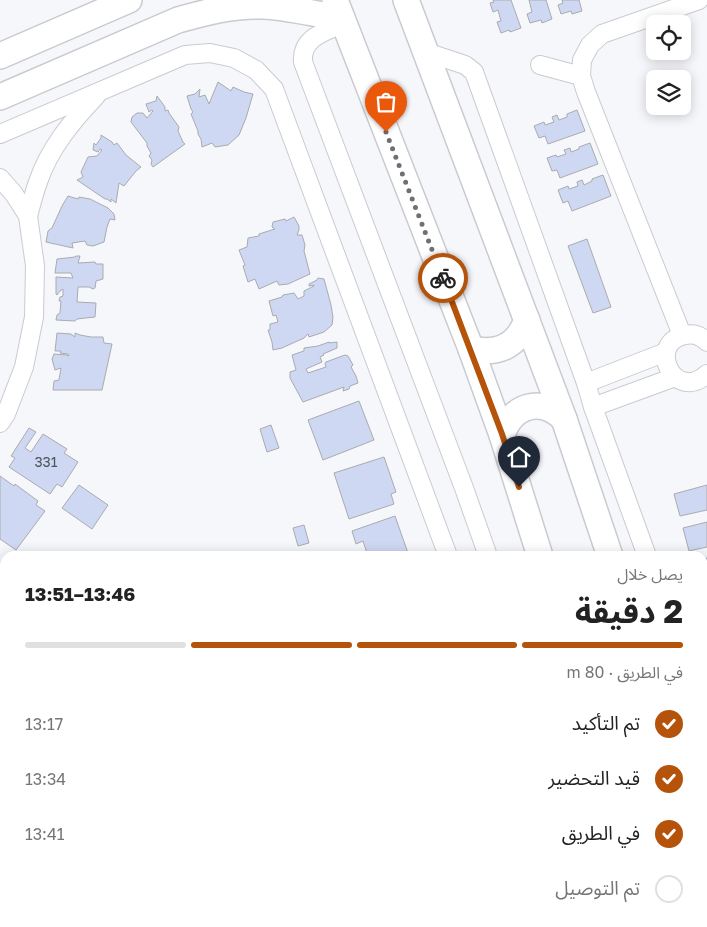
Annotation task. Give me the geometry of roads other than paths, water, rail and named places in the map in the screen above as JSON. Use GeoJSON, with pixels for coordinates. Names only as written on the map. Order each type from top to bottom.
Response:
{"type":"FeatureCollection","features":[{"type":"Feature","properties":{"kind":"street"},"geometry":{"type":"LineString","coordinates":[[0,56],[129,0]]}},
{"type":"Feature","properties":{"kind":"street"},"geometry":{"type":"LineString","coordinates":[[406,0],[564,418],[608,551]]}},
{"type":"Feature","properties":{"kind":"street"},"geometry":{"type":"LineString","coordinates":[[682,335],[581,76],[582,60],[586,52],[590,45],[602,34],[698,0]]}},
{"type":"Feature","properties":{"kind":"street"},"geometry":{"type":"LineString","coordinates":[[0,97],[178,20],[219,9],[262,3],[290,10],[340,14]]}},
{"type":"Feature","properties":{"kind":"street"},"geometry":{"type":"LineString","coordinates":[[340,14],[471,349],[502,434],[538,551]]}},
{"type":"Feature","properties":{"kind":"street"},"geometry":{"type":"LineString","coordinates":[[340,14],[307,44],[303,50],[302,62],[461,478],[486,551]]}},
{"type":"Feature","properties":{"kind":"street"},"geometry":{"type":"LineString","coordinates":[[426,52],[465,65],[474,72],[645,551]]}},
{"type":"Feature","properties":{"kind":"street"},"geometry":{"type":"LineString","coordinates":[[0,134],[185,55],[210,53],[234,58],[256,70],[274,89],[446,551]]}},
{"type":"Feature","properties":{"kind":"street"},"geometry":{"type":"LineString","coordinates":[[540,65],[581,76]]}},
{"type":"Feature","properties":{"kind":"street"},"geometry":{"type":"LineString","coordinates":[[28,216],[38,181],[54,148],[76,117],[101,91]]}},
{"type":"Feature","properties":{"kind":"street"},"geometry":{"type":"LineString","coordinates":[[0,178],[14,194],[28,216],[36,266],[34,317],[24,367],[6,414],[0,423]]}},
{"type":"Feature","properties":{"kind":"street"},"geometry":{"type":"LineString","coordinates":[[471,349],[488,352],[505,347],[519,336],[527,320]]}},
{"type":"Feature","properties":{"kind":"street"},"geometry":{"type":"LineString","coordinates":[[706,381],[689,382],[675,377],[668,370],[666,352],[674,339],[682,335],[697,335],[704,338],[707,342]]}},
{"type":"Feature","properties":{"kind":"street"},"geometry":{"type":"LineString","coordinates":[[586,383],[666,352]]}},
{"type":"Feature","properties":{"kind":"street"},"geometry":{"type":"LineString","coordinates":[[593,407],[675,377]]}},
{"type":"Feature","properties":{"kind":"street"},"geometry":{"type":"LineString","coordinates":[[502,434],[510,418],[524,408],[542,406],[558,412],[564,418]]}}]}
